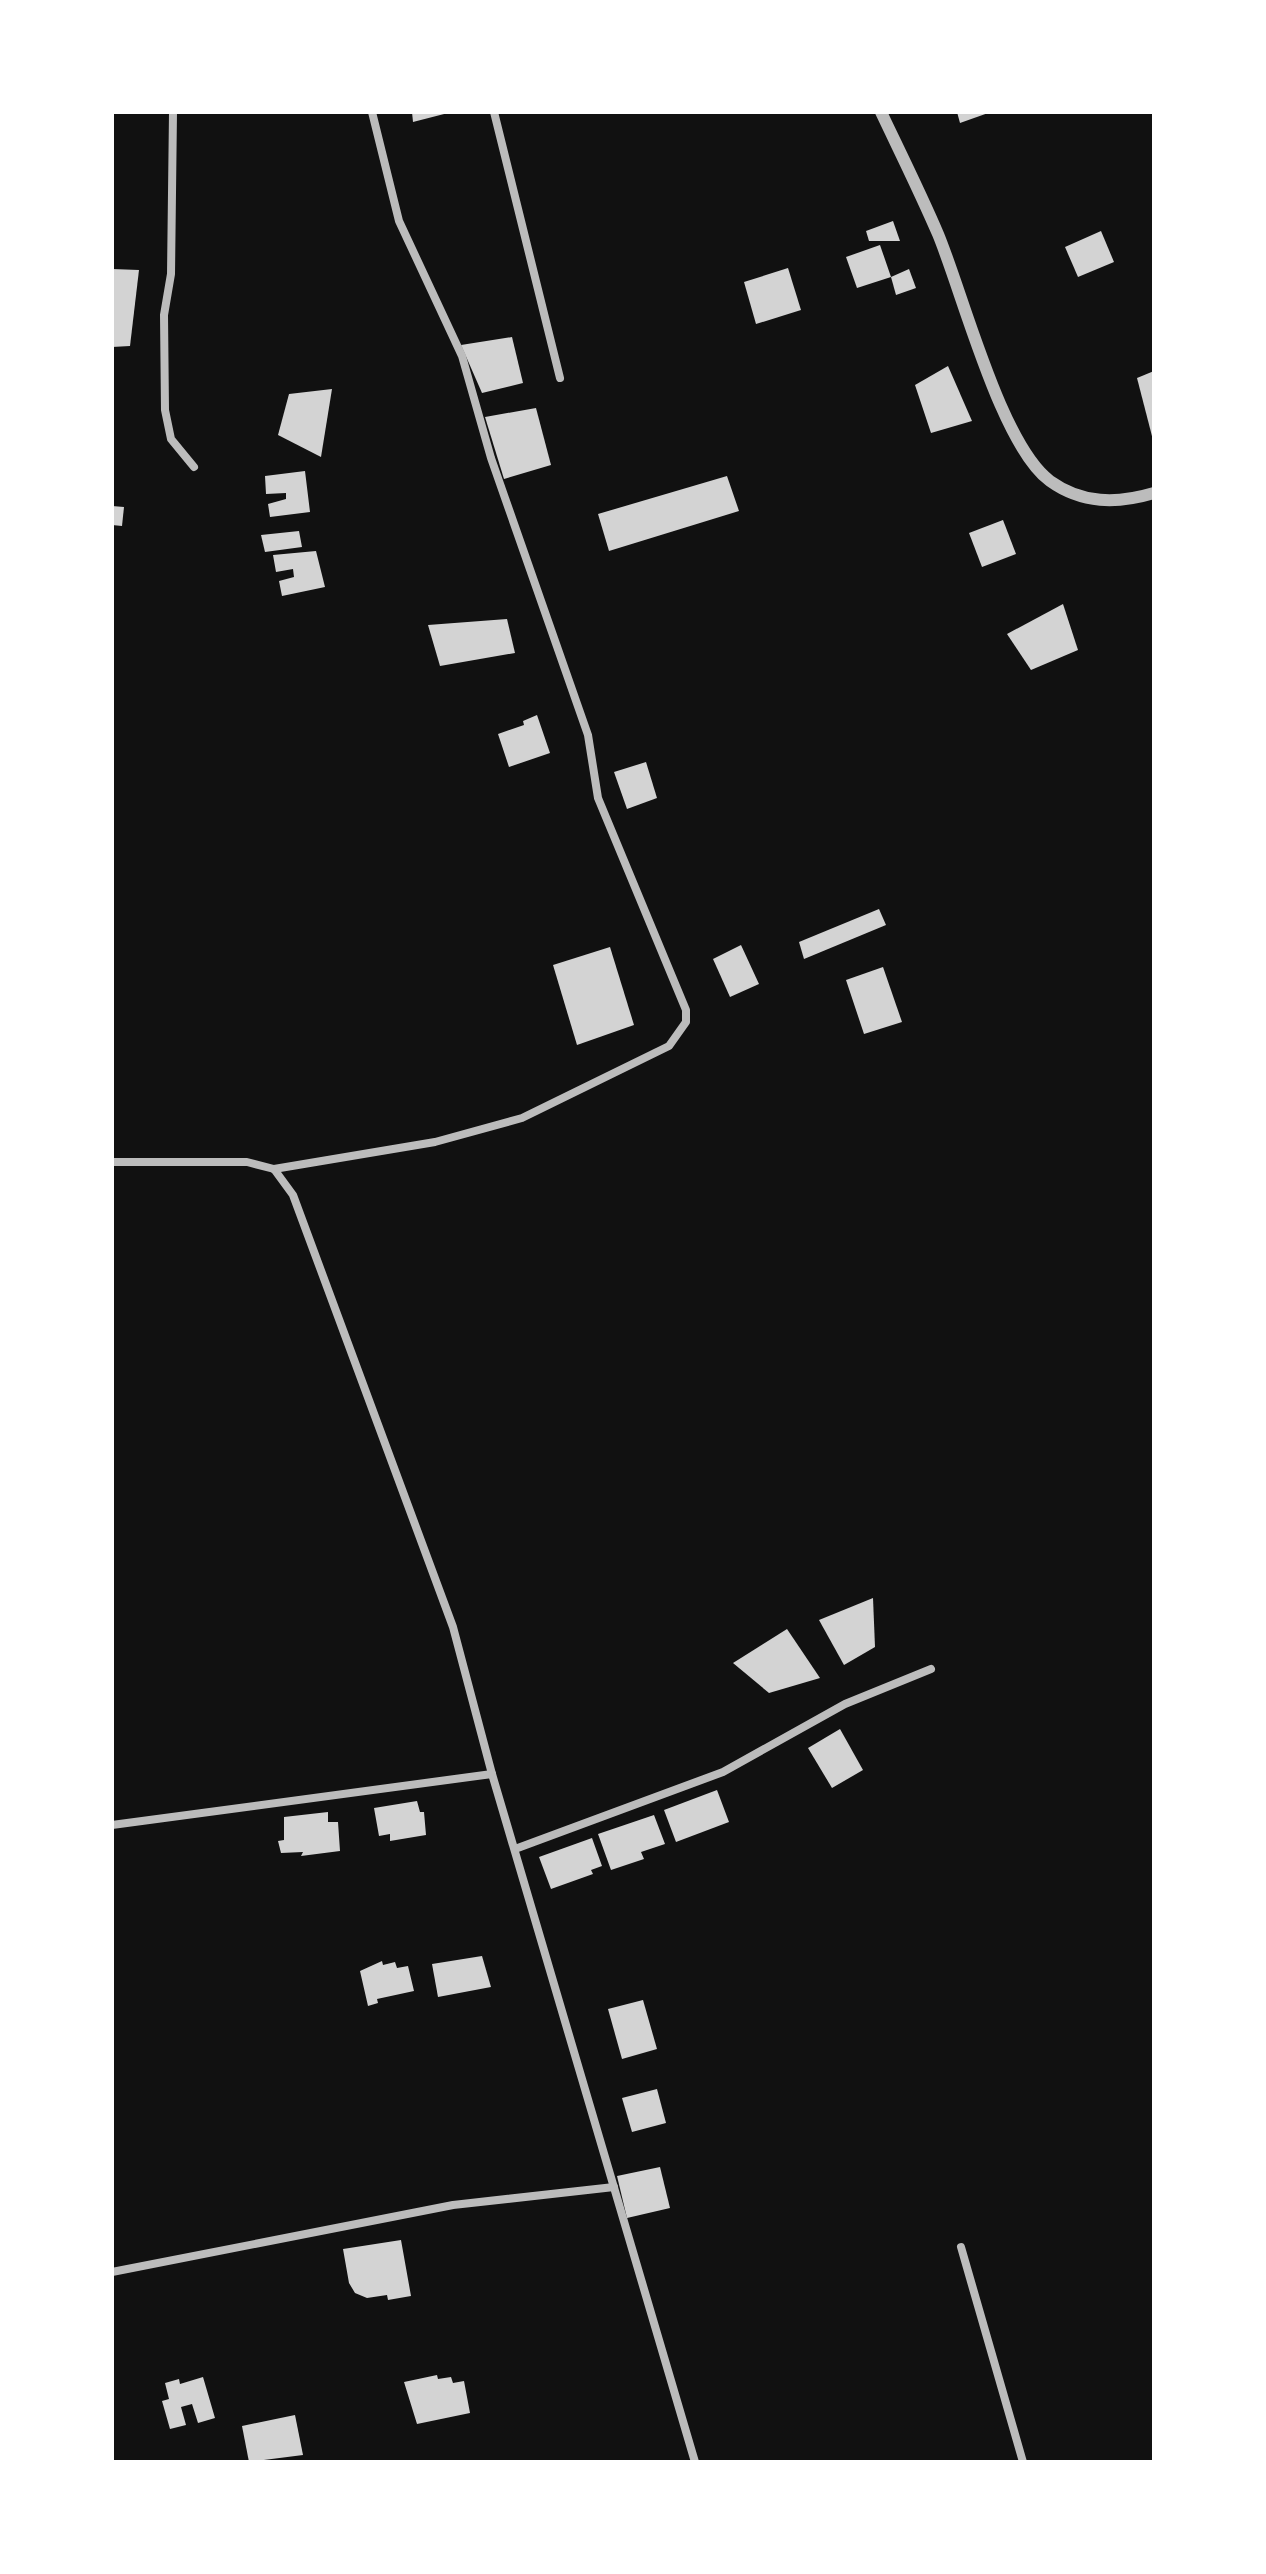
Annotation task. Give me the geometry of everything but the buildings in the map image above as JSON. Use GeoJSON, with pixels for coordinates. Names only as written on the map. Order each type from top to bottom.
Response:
{"type":"FeatureCollection","features":[{"type":"Feature","properties":{"kind":"street"},"geometry":{"type":"LineString","coordinates":[[173,112],[171,274],[164,315],[165,410],[171,439],[194,467]]}},
{"type":"Feature","properties":{"kind":"street"},"geometry":{"type":"LineString","coordinates":[[112,1162],[247,1162],[274,1169],[435,1142],[522,1118],[669,1046],[686,1022],[686,1010],[598,798],[588,735],[491,458],[462,356],[399,221],[372,112]]}},
{"type":"Feature","properties":{"kind":"street"},"geometry":{"type":"LineString","coordinates":[[494,112],[560,378]]}},
{"type":"Feature","properties":{"kind":"street"},"geometry":{"type":"LineString","coordinates":[[881,112],[938,234],[1008,423],[1024,453],[1049,480],[1089,501],[1136,498],[1154,493]]}},
{"type":"Feature","properties":{"kind":"street"},"geometry":{"type":"LineString","coordinates":[[274,1169],[293,1195],[314,1246],[453,1627],[492,1774],[695,2462]]}},
{"type":"Feature","properties":{"kind":"street"},"geometry":{"type":"LineString","coordinates":[[515,1849],[723,1772],[832,1710],[931,1669]]}},
{"type":"Feature","properties":{"kind":"street"},"geometry":{"type":"LineString","coordinates":[[112,1825],[492,1774]]}},
{"type":"Feature","properties":{"kind":"street"},"geometry":{"type":"LineString","coordinates":[[112,2272],[453,2205],[614,2187]]}},
{"type":"Feature","properties":{"kind":"street"},"geometry":{"type":"LineString","coordinates":[[961,2247],[1023,2462]]}}]}
